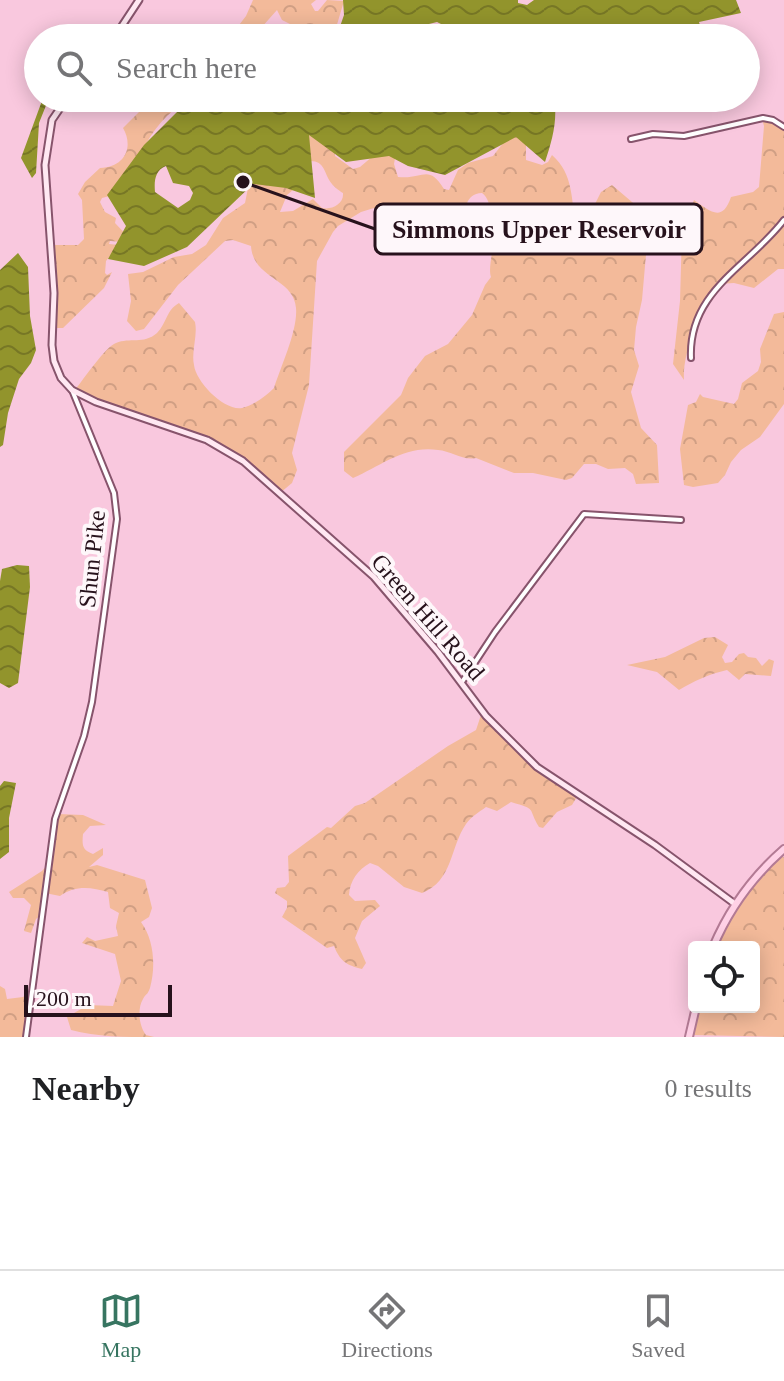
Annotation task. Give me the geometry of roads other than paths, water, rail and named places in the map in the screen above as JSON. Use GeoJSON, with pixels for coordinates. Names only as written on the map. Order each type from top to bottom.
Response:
{"type":"FeatureCollection","features":[{"type":"Feature","properties":{"kind":"main road"},"geometry":{"type":"LineString","coordinates":[[123,24],[139,0]]}},
{"type":"Feature","properties":{"kind":"main road","name":"Shun Pike"},"geometry":{"type":"LineString","coordinates":[[57,112],[52,120],[45,165],[52,252],[54,361],[61,378],[72,390]]}},
{"type":"Feature","properties":{"kind":"main road","name":"Green Hill Road"},"geometry":{"type":"LineString","coordinates":[[72,390],[123,413],[207,440],[243,461],[374,577],[462,682],[486,716],[537,767],[655,845],[735,904]]}},
{"type":"Feature","properties":{"kind":"main road"},"geometry":{"type":"LineString","coordinates":[[716,941],[735,904],[760,872],[784,849]]}},
{"type":"Feature","properties":{"kind":"main road"},"geometry":{"type":"LineString","coordinates":[[689,1037],[695,1013]]}},
{"type":"Feature","properties":{"kind":"street"},"geometry":{"type":"LineString","coordinates":[[631,139],[653,134],[676,137],[696,134],[763,118],[784,127]]}},
{"type":"Feature","properties":{"kind":"street"},"geometry":{"type":"LineString","coordinates":[[691,358],[690,340],[716,286],[784,220]]}},
{"type":"Feature","properties":{"kind":"street","name":"Shun Pike"},"geometry":{"type":"LineString","coordinates":[[26,1037],[55,819],[84,736],[92,702],[117,519],[114,493],[72,390]]}},
{"type":"Feature","properties":{"kind":"street"},"geometry":{"type":"LineString","coordinates":[[462,682],[495,632],[584,514],[681,520]]}},
{"type":"Feature","properties":{"kind":"water"},"geometry":{"type":"Polygon","coordinates":[[[343,0],[518,0],[518,3],[527,5],[534,0],[736,0],[741,13],[700,24],[341,24],[343,0]]]}},
{"type":"Feature","properties":{"kind":"water"},"geometry":{"type":"Polygon","coordinates":[[[38,112],[43,112],[39,123],[36,173],[32,178],[21,158],[38,112]]]}},
{"type":"Feature","properties":{"kind":"water"},"geometry":{"type":"Polygon","coordinates":[[[177,112],[555,112],[554,130],[545,162],[516,137],[445,175],[408,166],[389,156],[346,162],[309,135],[315,198],[286,188],[253,184],[187,247],[144,266],[108,259],[126,226],[107,195],[144,145],[177,112]],[[166,166],[156,176],[155,192],[178,208],[190,200],[193,193],[189,186],[173,183],[166,166]]]}},
{"type":"Feature","properties":{"kind":"water"},"geometry":{"type":"Polygon","coordinates":[[[18,253],[28,267],[30,316],[36,350],[19,379],[0,447],[0,270],[18,253]]]}},
{"type":"Feature","properties":{"kind":"water"},"geometry":{"type":"Polygon","coordinates":[[[29,566],[30,587],[18,683],[9,688],[0,683],[0,581],[2,569],[29,566]]]}},
{"type":"Feature","properties":{"kind":"water"},"geometry":{"type":"Polygon","coordinates":[[[4,781],[16,783],[9,818],[9,852],[0,859],[0,786],[4,781]]]}},
{"type":"Feature","properties":{"kind":"place","name":"Simmons Upper Reservoir"},"geometry":{"type":"Point","coordinates":[243,182]}}]}
